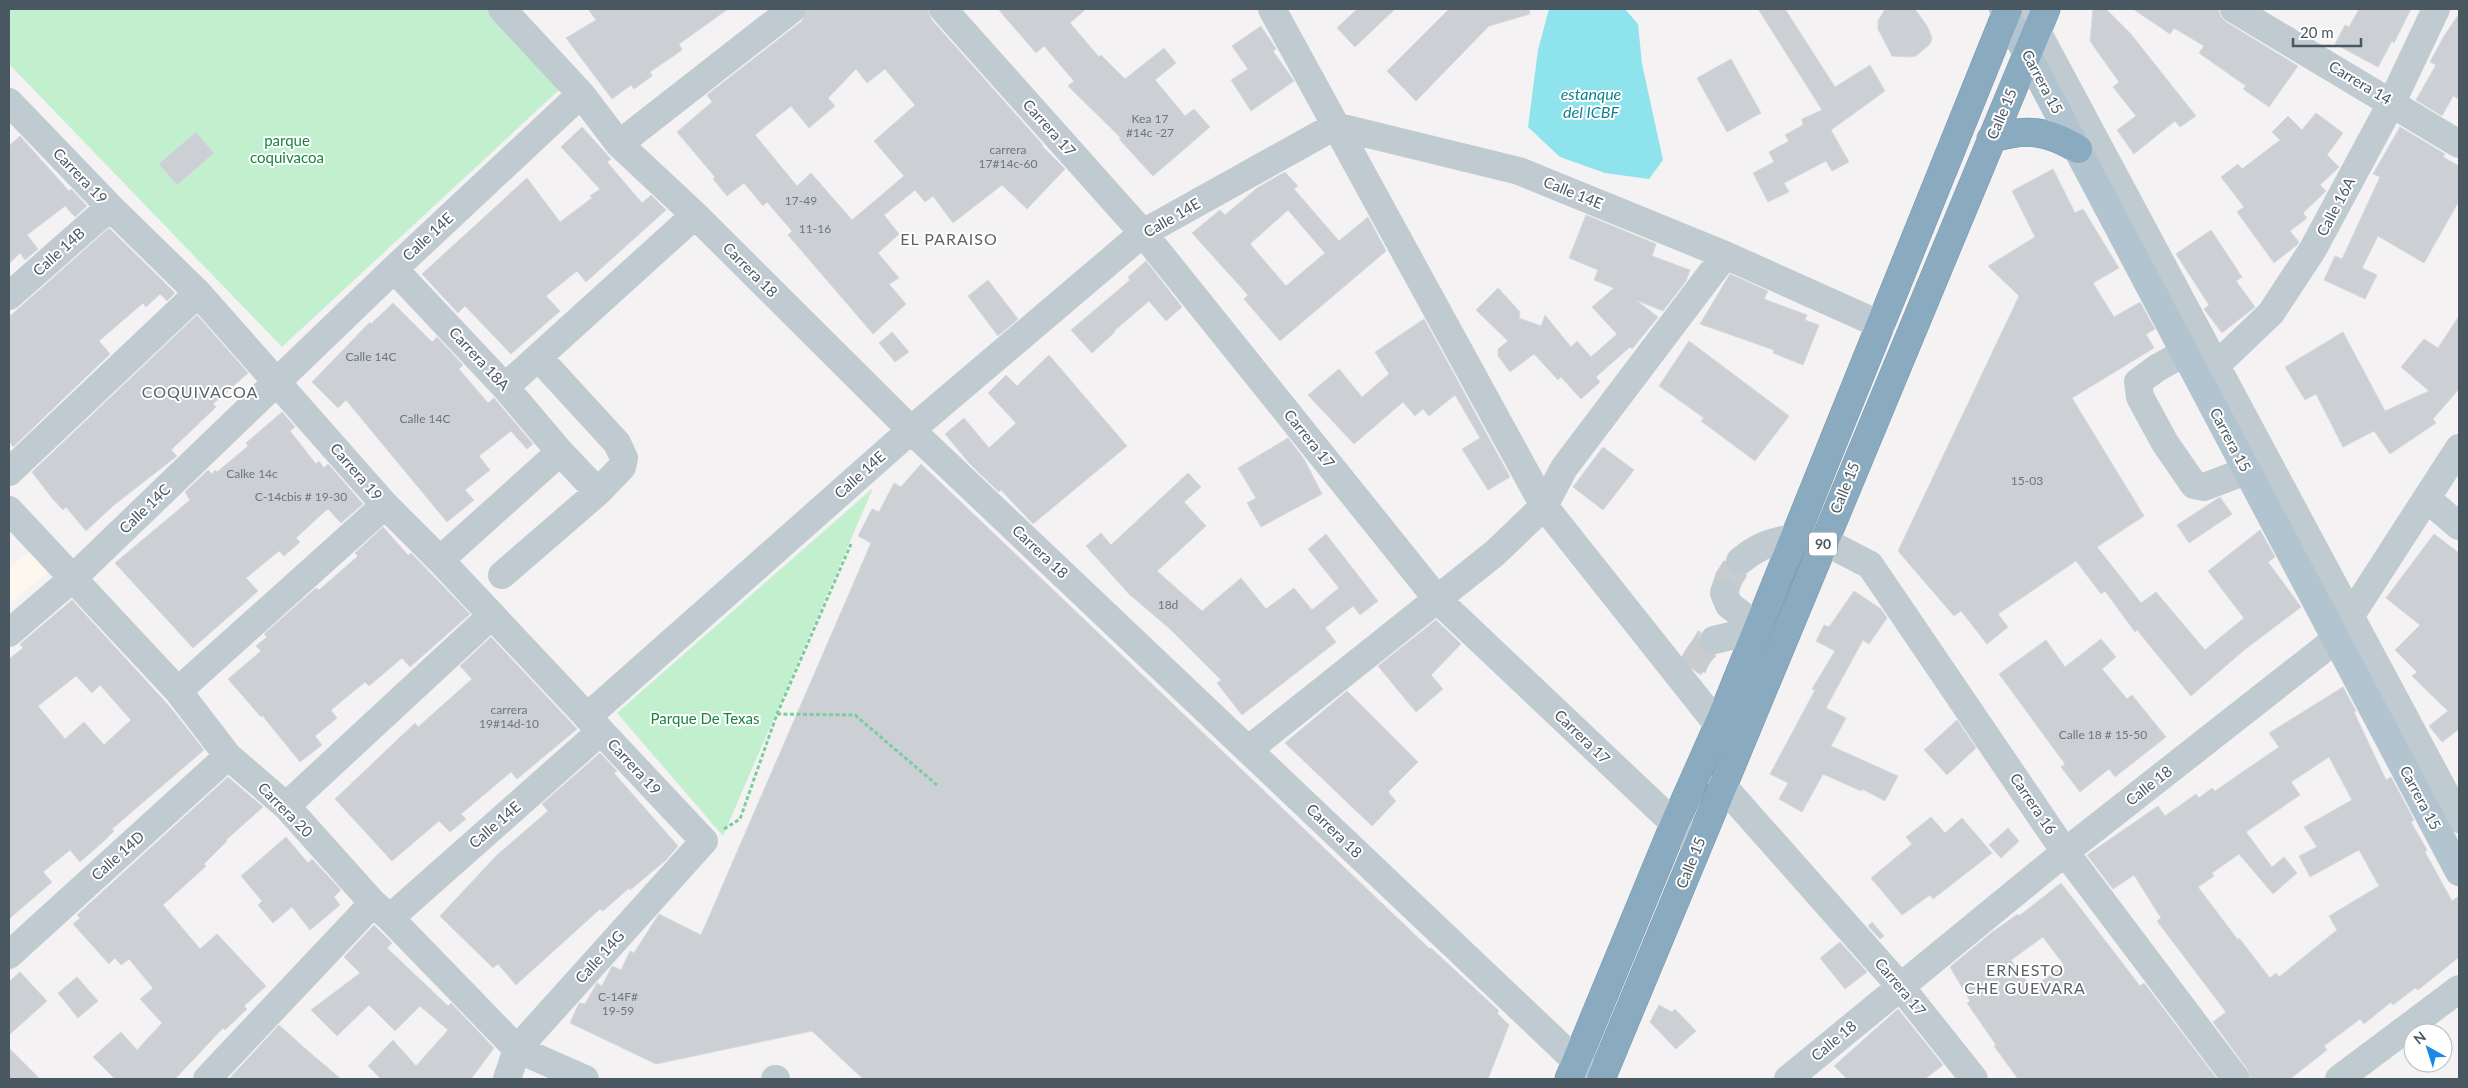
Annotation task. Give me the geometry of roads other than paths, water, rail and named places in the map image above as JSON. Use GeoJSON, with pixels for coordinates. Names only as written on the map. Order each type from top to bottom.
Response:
{"type":"FeatureCollection","features":[{"type":"Feature","properties":{"kind":"highway","name":"Calle 15"},"geometry":{"type":"LineString","coordinates":[[1601,1079],[1991,139],[2022,19]]}},
{"type":"Feature","properties":{"kind":"highway","name":"Calle 15"},"geometry":{"type":"LineString","coordinates":[[1580,1074],[1674,825],[1720,722],[1881,325],[2022,19]]}},
{"type":"Feature","properties":{"kind":"highway"},"geometry":{"type":"LineString","coordinates":[[1991,139],[2013,132],[2036,132],[2058,137],[2078,149]]}},
{"type":"Feature","properties":{"kind":"main road","name":"Carrera 15"},"geometry":{"type":"LineString","coordinates":[[2022,19],[2078,149],[2184,353],[2208,374],[2246,471],[2459,872]]}},
{"type":"Feature","properties":{"kind":"street","name":"Carrera 18"},"geometry":{"type":"LineString","coordinates":[[502,9],[582,94],[619,144],[695,215],[911,430],[1248,750],[1580,1074]]}},
{"type":"Feature","properties":{"kind":"street"},"geometry":{"type":"LineString","coordinates":[[619,144],[792,9]]}},
{"type":"Feature","properties":{"kind":"street","name":"Carrera 17"},"geometry":{"type":"LineString","coordinates":[[943,9],[1143,233],[1438,600],[1698,846]]}},
{"type":"Feature","properties":{"kind":"street"},"geometry":{"type":"LineString","coordinates":[[1272,9],[1544,506],[1687,674],[1720,722]]}},
{"type":"Feature","properties":{"kind":"street","name":"Carrera 14"},"geometry":{"type":"LineString","coordinates":[[2234,9],[2263,16],[2459,144]]}},
{"type":"Feature","properties":{"kind":"street","name":"Calle 16A"},"geometry":{"type":"LineString","coordinates":[[2208,374],[2271,313],[2313,249],[2392,102],[2436,9]]}},
{"type":"Feature","properties":{"kind":"street","name":"Carrera 15"},"geometry":{"type":"LineString","coordinates":[[2022,19],[2208,374],[2351,618],[2459,818]]}},
{"type":"Feature","properties":{"kind":"street","name":"Calle 14E"},"geometry":{"type":"LineString","coordinates":[[277,382],[394,269],[582,94]]}},
{"type":"Feature","properties":{"kind":"street","name":"Carrera 19"},"geometry":{"type":"LineString","coordinates":[[13,116],[110,207],[198,294],[385,505],[440,560],[704,841]]}},
{"type":"Feature","properties":{"kind":"street","name":"Calle 14E"},"geometry":{"type":"LineString","coordinates":[[207,1079],[382,910],[594,724],[911,430],[1143,233],[1335,126],[1519,171],[1725,255],[1881,325]]}},
{"type":"Feature","properties":{"kind":"street","name":"Calle 14B"},"geometry":{"type":"LineString","coordinates":[[9,296],[110,207]]}},
{"type":"Feature","properties":{"kind":"street"},"geometry":{"type":"LineString","coordinates":[[505,387],[695,215]]}},
{"type":"Feature","properties":{"kind":"street"},"geometry":{"type":"LineString","coordinates":[[1248,750],[1438,600],[1495,553],[1544,506],[1564,468],[1725,255]]}},
{"type":"Feature","properties":{"kind":"street","name":"Carrera 18A"},"geometry":{"type":"LineString","coordinates":[[394,269],[505,387],[560,452],[598,492]]}},
{"type":"Feature","properties":{"kind":"street"},"geometry":{"type":"LineString","coordinates":[[9,472],[198,294]]}},
{"type":"Feature","properties":{"kind":"street"},"geometry":{"type":"LineString","coordinates":[[2184,353],[2143,376],[2138,382],[2140,397],[2165,443],[2194,486],[2204,487],[2246,471]]}},
{"type":"Feature","properties":{"kind":"street"},"geometry":{"type":"LineString","coordinates":[[502,575],[598,492],[622,467],[624,458],[617,443],[538,357]]}},
{"type":"Feature","properties":{"kind":"street","name":"Calle 14C"},"geometry":{"type":"LineString","coordinates":[[9,633],[73,578],[277,382]]}},
{"type":"Feature","properties":{"kind":"street","name":"Calle 18"},"geometry":{"type":"LineString","coordinates":[[1788,1079],[2065,852],[2335,640],[2351,618],[2459,448]]}},
{"type":"Feature","properties":{"kind":"street"},"geometry":{"type":"LineString","coordinates":[[440,560],[560,452]]}},
{"type":"Feature","properties":{"kind":"street"},"geometry":{"type":"LineString","coordinates":[[2427,499],[2459,526]]}},
{"type":"Feature","properties":{"kind":"street"},"geometry":{"type":"LineString","coordinates":[[178,691],[385,505]]}},
{"type":"Feature","properties":{"kind":"street","name":"Carrera 20"},"geometry":{"type":"LineString","coordinates":[[9,510],[178,691],[228,756],[286,806],[382,910],[508,1068],[585,1079]]}},
{"type":"Feature","properties":{"kind":"street"},"geometry":{"type":"LineString","coordinates":[[1740,561],[1755,549],[1773,541],[1794,538]]}},
{"type":"Feature","properties":{"kind":"street","name":"Carrera 16"},"geometry":{"type":"LineString","coordinates":[[1824,541],[1870,565],[2065,852],[2236,1079]]}},
{"type":"Feature","properties":{"kind":"street"},"geometry":{"type":"LineString","coordinates":[[1724,593],[1730,605],[1757,631]]}},
{"type":"Feature","properties":{"kind":"street"},"geometry":{"type":"LineString","coordinates":[[286,806],[492,615]]}},
{"type":"Feature","properties":{"kind":"street"},"geometry":{"type":"LineString","coordinates":[[1714,640],[1757,631]]}},
{"type":"Feature","properties":{"kind":"street","name":"Calle 14D"},"geometry":{"type":"LineString","coordinates":[[9,955],[228,756]]}},
{"type":"Feature","properties":{"kind":"street","name":"Carrera 17"},"geometry":{"type":"LineString","coordinates":[[1722,785],[1900,986],[1974,1079]]}},
{"type":"Feature","properties":{"kind":"street","name":"Calle 14G"},"geometry":{"type":"LineString","coordinates":[[508,1068],[704,841]]}},
{"type":"Feature","properties":{"kind":"street"},"geometry":{"type":"LineString","coordinates":[[2339,1079],[2459,989]]}},
{"type":"Feature","properties":{"kind":"water","name":"estanque del ICBF"},"geometry":{"type":"Polygon","coordinates":[[[1549,9],[1625,9],[1638,24],[1642,64],[1663,160],[1649,179],[1605,173],[1560,157],[1528,127],[1538,50],[1549,9]]]}},
{"type":"Feature","properties":{"kind":"tunnel"},"geometry":{"type":"LineString","coordinates":[[1724,593],[1729,578],[1740,561]]}},
{"type":"Feature","properties":{"kind":"tunnel"},"geometry":{"type":"LineString","coordinates":[[1692,669],[1700,653],[1714,640]]}},
{"type":"Feature","properties":{"kind":"district","name":"EL PARAISO"},"geometry":{"type":"Point","coordinates":[949,239]}},
{"type":"Feature","properties":{"kind":"district","name":"COQUIVACOA"},"geometry":{"type":"Point","coordinates":[200,392]}},
{"type":"Feature","properties":{"kind":"district","name":"ERNESTO CHE GUEVARA"},"geometry":{"type":"Point","coordinates":[2025,979]}},
{"type":"Feature","properties":{"kind":"park label","name":"parque coquivacoa"},"geometry":{"type":"Point","coordinates":[287,150]}},
{"type":"Feature","properties":{"kind":"park label","name":"Parque De Texas"},"geometry":{"type":"Point","coordinates":[705,719]}}]}
